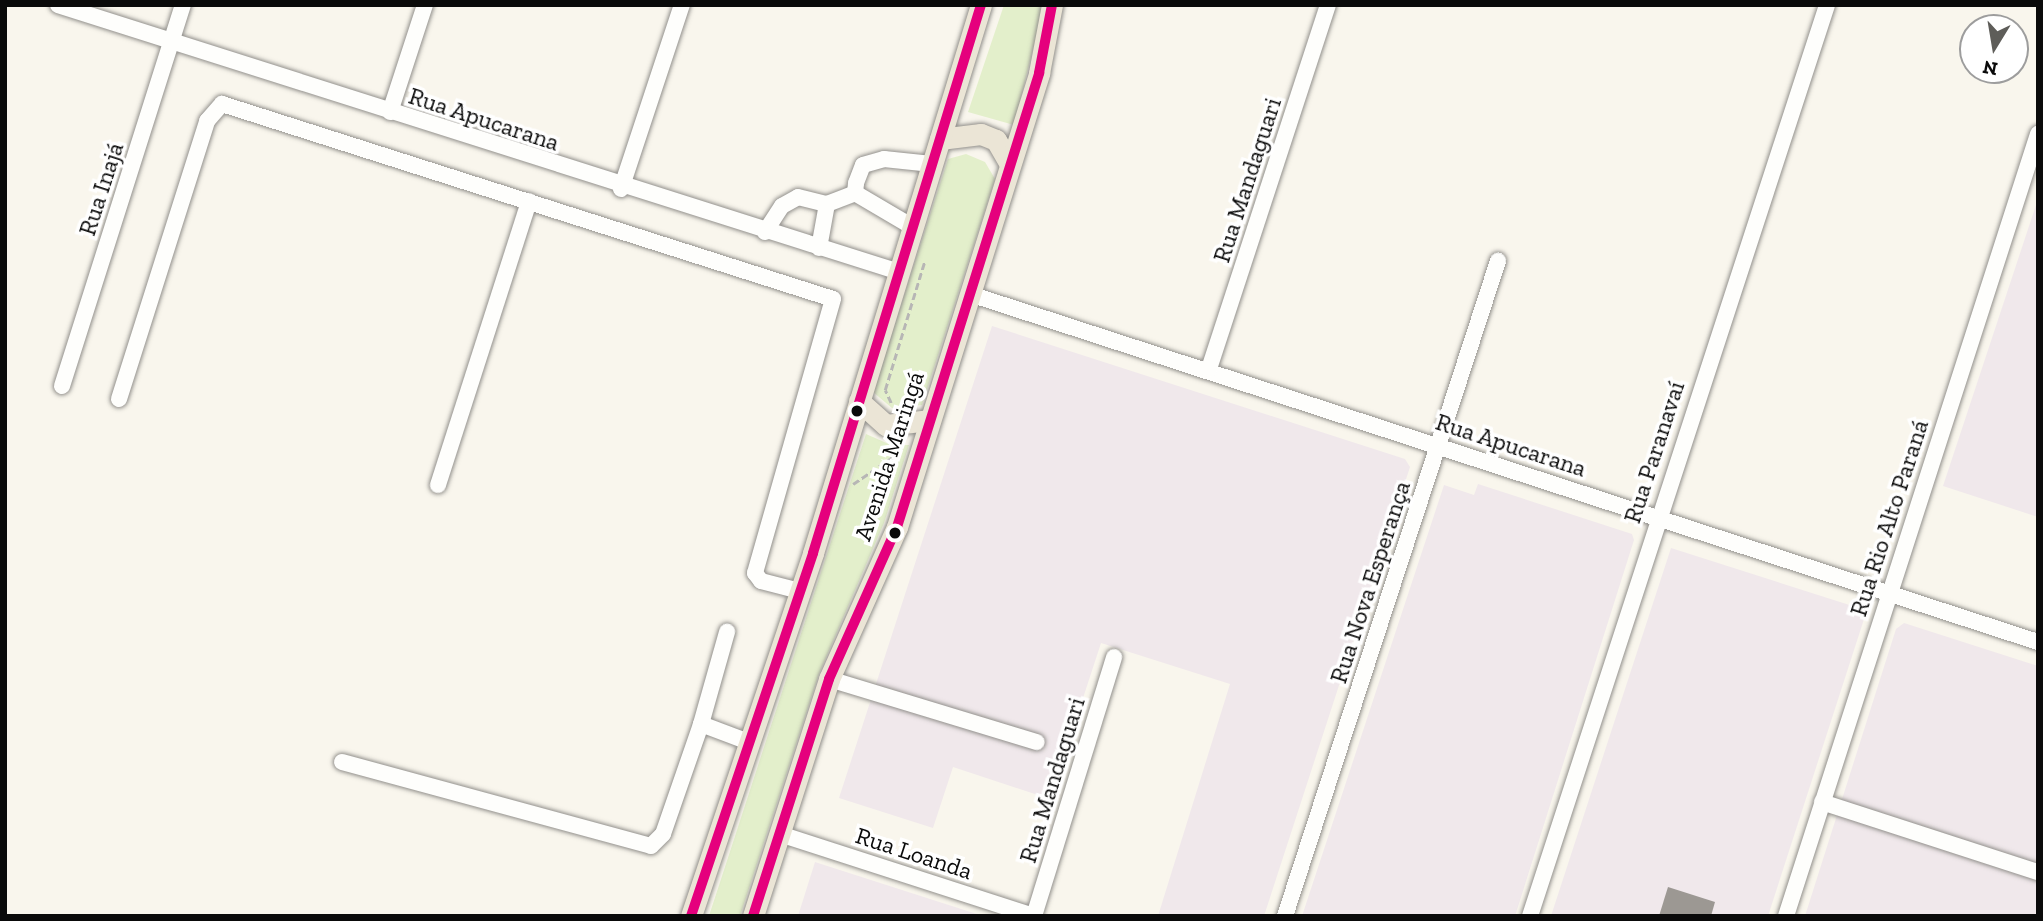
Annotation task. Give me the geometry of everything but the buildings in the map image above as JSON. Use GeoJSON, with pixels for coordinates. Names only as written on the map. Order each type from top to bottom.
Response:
{"type":"FeatureCollection","features":[{"type":"Feature","properties":{"kind":"main road","name":"Avenida Maringá"},"geometry":{"type":"LineString","coordinates":[[691,916],[800,591],[896,271],[981,5]]}},
{"type":"Feature","properties":{"kind":"main road","name":"Avenida Maringá"},"geometry":{"type":"LineString","coordinates":[[753,916],[829,679],[897,527],[1010,164],[1052,5]]}},
{"type":"Feature","properties":{"kind":"main road"},"geometry":{"type":"LineString","coordinates":[[940,139],[981,134],[996,140],[1010,164]]}},
{"type":"Feature","properties":{"kind":"main road"},"geometry":{"type":"LineString","coordinates":[[859,401],[886,425],[929,420]]}},
{"type":"Feature","properties":{"kind":"street","name":"Rua Apucarana"},"geometry":{"type":"LineString","coordinates":[[58,5],[621,189],[896,271]]}},
{"type":"Feature","properties":{"kind":"street","name":"Rua Inajá"},"geometry":{"type":"LineString","coordinates":[[62,386],[183,5]]}},
{"type":"Feature","properties":{"kind":"street"},"geometry":{"type":"LineString","coordinates":[[390,113],[425,5]]}},
{"type":"Feature","properties":{"kind":"street"},"geometry":{"type":"LineString","coordinates":[[621,189],[682,5]]}},
{"type":"Feature","properties":{"kind":"street","name":"Rua Mandaguari"},"geometry":{"type":"LineString","coordinates":[[1209,369],[1328,5]]}},
{"type":"Feature","properties":{"kind":"street","name":"Rua Paranavaí"},"geometry":{"type":"LineString","coordinates":[[1530,916],[1657,517],[1827,5]]}},
{"type":"Feature","properties":{"kind":"street"},"geometry":{"type":"LineString","coordinates":[[119,399],[207,121],[222,104],[833,299],[755,573],[761,581],[800,591]]}},
{"type":"Feature","properties":{"kind":"street","name":"Rua Rio Alto Paraná"},"geometry":{"type":"LineString","coordinates":[[1786,916],[2038,134]]}},
{"type":"Feature","properties":{"kind":"street"},"geometry":{"type":"LineString","coordinates":[[855,193],[863,165],[884,159],[932,164]]}},
{"type":"Feature","properties":{"kind":"street"},"geometry":{"type":"LineString","coordinates":[[765,232],[782,206],[798,197],[827,204],[855,193]]}},
{"type":"Feature","properties":{"kind":"street"},"geometry":{"type":"LineString","coordinates":[[855,193],[911,226]]}},
{"type":"Feature","properties":{"kind":"street"},"geometry":{"type":"LineString","coordinates":[[438,485],[529,201]]}},
{"type":"Feature","properties":{"kind":"street"},"geometry":{"type":"LineString","coordinates":[[818,248],[827,204]]}},
{"type":"Feature","properties":{"kind":"street","name":"Rua Nova Esperança"},"geometry":{"type":"LineString","coordinates":[[1285,916],[1499,261]]}},
{"type":"Feature","properties":{"kind":"street","name":"Rua Apucarana"},"geometry":{"type":"LineString","coordinates":[[970,294],[1209,369],[1888,595],[2038,642]]}},
{"type":"Feature","properties":{"kind":"street"},"geometry":{"type":"LineString","coordinates":[[342,762],[651,846],[663,834],[701,724],[727,632]]}},
{"type":"Feature","properties":{"kind":"street","name":"Rua Mandaguari"},"geometry":{"type":"LineString","coordinates":[[1034,916],[1114,657]]}},
{"type":"Feature","properties":{"kind":"street"},"geometry":{"type":"LineString","coordinates":[[829,679],[1037,742]]}},
{"type":"Feature","properties":{"kind":"street"},"geometry":{"type":"LineString","coordinates":[[701,724],[749,742]]}},
{"type":"Feature","properties":{"kind":"street"},"geometry":{"type":"LineString","coordinates":[[1822,802],[2038,872]]}},
{"type":"Feature","properties":{"kind":"street","name":"Rua Loanda"},"geometry":{"type":"LineString","coordinates":[[780,834],[1034,916]]}},
{"type":"Feature","properties":{"kind":"path"},"geometry":{"type":"LineString","coordinates":[[895,407],[885,390],[928,249]]}},
{"type":"Feature","properties":{"kind":"shaded area"},"geometry":{"type":"Polygon","coordinates":[[[2038,199],[2038,517],[1943,486],[2038,199]]]}},
{"type":"Feature","properties":{"kind":"shaded area"},"geometry":{"type":"Polygon","coordinates":[[[992,326],[1405,459],[1410,467],[1264,916],[1158,916],[1230,684],[1101,643],[1050,799],[953,767],[933,828],[839,798],[992,326]]]}},
{"type":"Feature","properties":{"kind":"shaded area"},"geometry":{"type":"Polygon","coordinates":[[[1478,484],[1632,534],[1634,540],[1515,916],[1302,916],[1444,485],[1474,495],[1478,484]]]}},
{"type":"Feature","properties":{"kind":"shaded area"},"geometry":{"type":"Polygon","coordinates":[[[1671,548],[1862,609],[1865,616],[1768,916],[1551,916],[1671,548]]]}},
{"type":"Feature","properties":{"kind":"shaded area"},"geometry":{"type":"Polygon","coordinates":[[[1904,623],[2038,666],[2038,916],[1805,916],[1896,629],[1904,623]]]}},
{"type":"Feature","properties":{"kind":"shaded area"},"geometry":{"type":"Polygon","coordinates":[[[815,862],[983,916],[798,916],[815,862]]]}},
{"type":"Feature","properties":{"kind":"green space"},"geometry":{"type":"Polygon","coordinates":[[[1004,5],[1044,5],[1014,125],[968,112],[1004,5]]]}},
{"type":"Feature","properties":{"kind":"green space"},"geometry":{"type":"Polygon","coordinates":[[[966,154],[985,162],[995,179],[922,405],[892,408],[873,392],[948,159],[966,154]]]}},
{"type":"Feature","properties":{"kind":"green space"},"geometry":{"type":"Polygon","coordinates":[[[866,434],[891,445],[909,445],[884,523],[819,674],[740,916],[709,916],[866,434]]]}},
{"type":"Feature","properties":{"kind":"transit line"},"geometry":{"type":"LineString","coordinates":[[691,916],[813,553],[981,5]]}},
{"type":"Feature","properties":{"kind":"transit line"},"geometry":{"type":"LineString","coordinates":[[753,916],[829,679],[897,527],[1039,73],[1052,5]]}}]}
